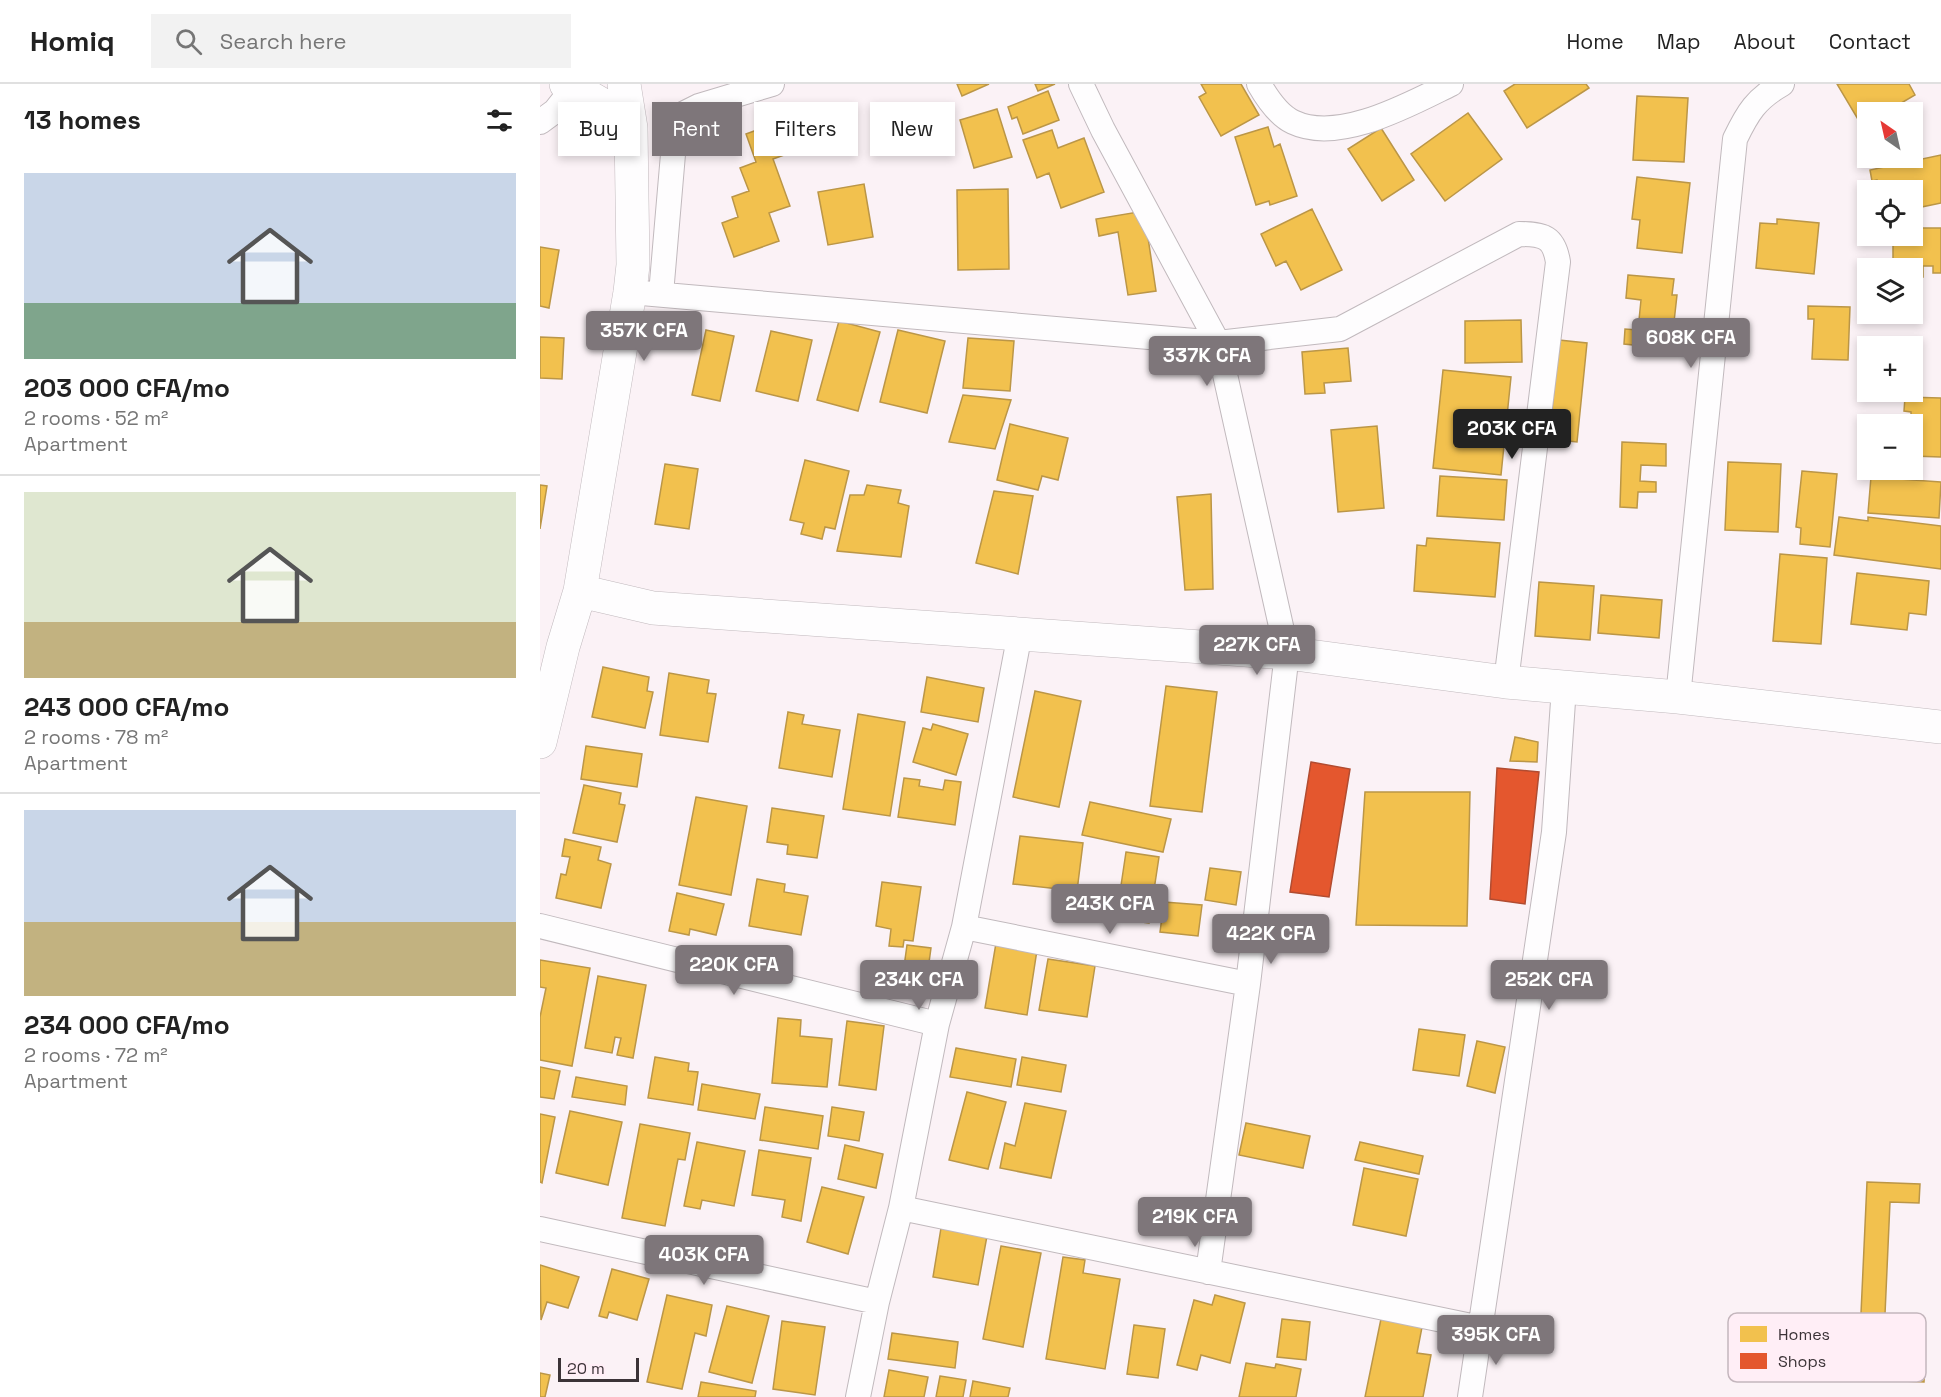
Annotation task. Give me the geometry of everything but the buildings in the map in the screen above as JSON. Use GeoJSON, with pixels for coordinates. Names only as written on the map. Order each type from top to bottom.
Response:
{"type":"FeatureCollection","features":[{"type":"Feature","properties":{"kind":"street"},"geometry":{"type":"LineString","coordinates":[[624,84],[627,102]]}},
{"type":"Feature","properties":{"kind":"street"},"geometry":{"type":"LineString","coordinates":[[540,742],[563,647],[580,591],[646,293],[675,131],[681,115],[699,106],[772,84]]}},
{"type":"Feature","properties":{"kind":"street"},"geometry":{"type":"LineString","coordinates":[[1081,84],[1103,130],[1218,343],[1287,653],[1248,984],[1208,1272]]}},
{"type":"Feature","properties":{"kind":"street"},"geometry":{"type":"LineString","coordinates":[[1259,84],[1283,116],[1294,123],[1318,128],[1351,125],[1380,118],[1451,84]]}},
{"type":"Feature","properties":{"kind":"street"},"geometry":{"type":"LineString","coordinates":[[1678,697],[1736,139],[1746,117],[1764,94],[1782,84]]}},
{"type":"Feature","properties":{"kind":"street"},"geometry":{"type":"LineString","coordinates":[[540,122],[555,111],[570,86],[597,102]]}},
{"type":"Feature","properties":{"kind":"street"},"geometry":{"type":"LineString","coordinates":[[631,156],[633,265],[646,293]]}},
{"type":"Feature","properties":{"kind":"street"},"geometry":{"type":"LineString","coordinates":[[646,293],[1218,343],[1340,329],[1520,234],[1538,234],[1547,238],[1556,249],[1558,262],[1506,682]]}},
{"type":"Feature","properties":{"kind":"street"},"geometry":{"type":"LineString","coordinates":[[580,591],[653,608],[1287,653],[1506,682],[1678,697],[1941,727]]}},
{"type":"Feature","properties":{"kind":"street"},"geometry":{"type":"LineString","coordinates":[[858,1397],[877,1302],[901,1208],[937,1024],[964,927],[1020,633]]}},
{"type":"Feature","properties":{"kind":"street"},"geometry":{"type":"LineString","coordinates":[[1470,1397],[1554,832],[1564,687]]}},
{"type":"Feature","properties":{"kind":"street"},"geometry":{"type":"LineString","coordinates":[[540,926],[937,1024]]}},
{"type":"Feature","properties":{"kind":"street"},"geometry":{"type":"LineString","coordinates":[[964,927],[1248,984]]}},
{"type":"Feature","properties":{"kind":"street"},"geometry":{"type":"LineString","coordinates":[[901,1208],[1481,1328]]}},
{"type":"Feature","properties":{"kind":"street"},"geometry":{"type":"LineString","coordinates":[[540,1229],[877,1302]]}}]}
